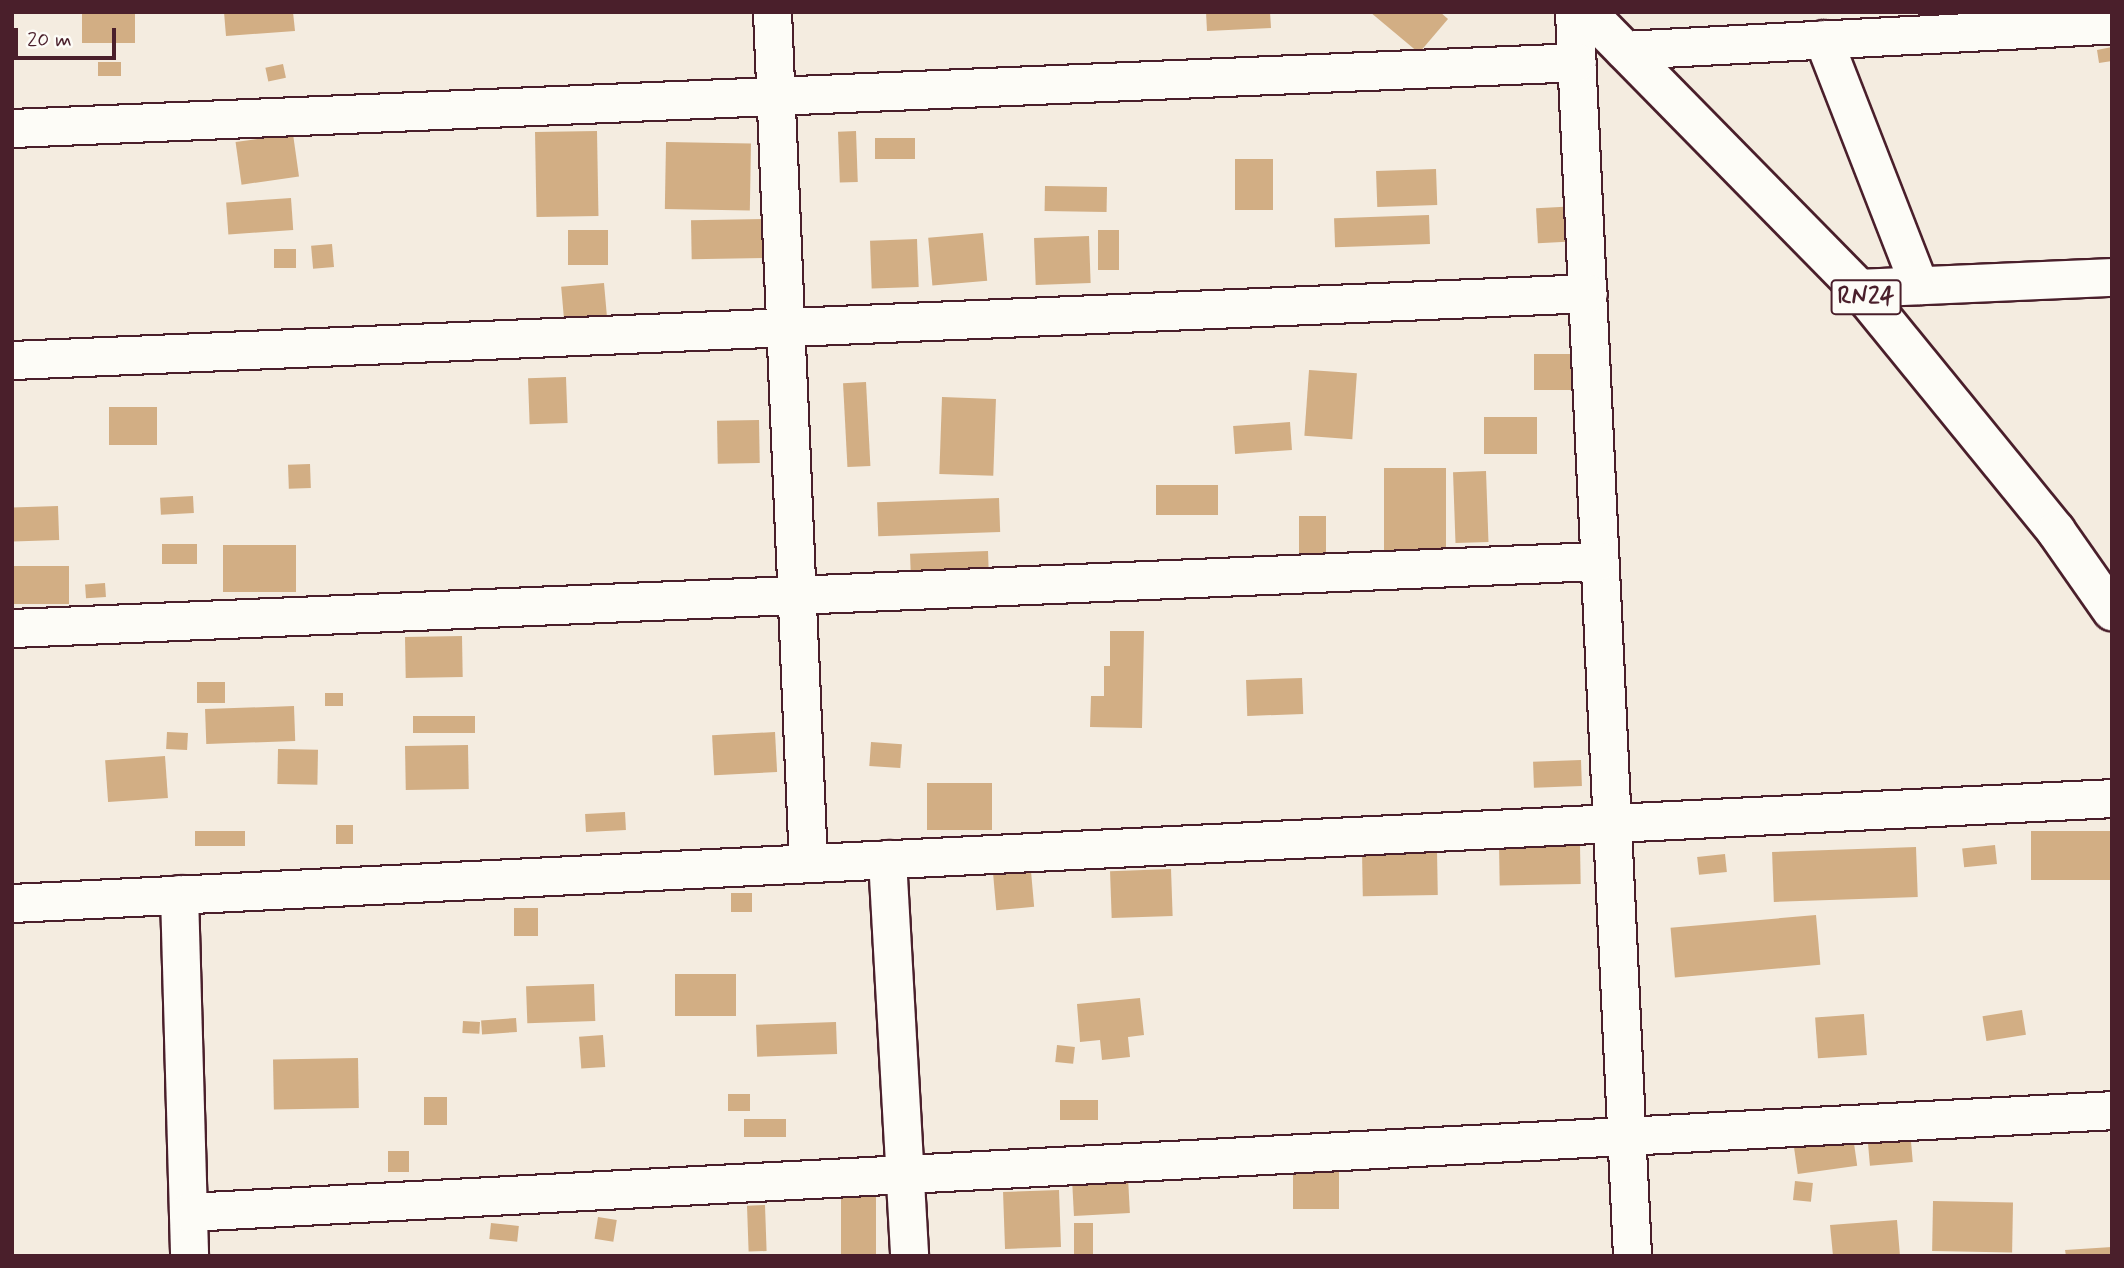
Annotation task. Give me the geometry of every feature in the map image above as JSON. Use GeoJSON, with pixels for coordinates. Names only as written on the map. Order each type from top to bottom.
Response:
{"type":"FeatureCollection","features":[{"type":"Feature","properties":{"kind":"main road","name":"RN24"},"geometry":{"type":"LineString","coordinates":[[1587,12],[1858,288],[2056,531],[2112,611]]}},
{"type":"Feature","properties":{"kind":"street"},"geometry":{"type":"LineString","coordinates":[[772,12],[808,863]]}},
{"type":"Feature","properties":{"kind":"street"},"geometry":{"type":"LineString","coordinates":[[1574,12],[1632,1256]]}},
{"type":"Feature","properties":{"kind":"street"},"geometry":{"type":"LineString","coordinates":[[1624,50],[2112,24]]}},
{"type":"Feature","properties":{"kind":"street"},"geometry":{"type":"LineString","coordinates":[[1823,39],[1919,285]]}},
{"type":"Feature","properties":{"kind":"street"},"geometry":{"type":"LineString","coordinates":[[12,128],[1577,62]]}},
{"type":"Feature","properties":{"kind":"street"},"geometry":{"type":"LineString","coordinates":[[1858,288],[2112,277]]}},
{"type":"Feature","properties":{"kind":"street"},"geometry":{"type":"LineString","coordinates":[[12,360],[1588,293]]}},
{"type":"Feature","properties":{"kind":"street"},"geometry":{"type":"LineString","coordinates":[[12,628],[1600,561]]}},
{"type":"Feature","properties":{"kind":"street"},"geometry":{"type":"LineString","coordinates":[[12,903],[2112,798]]}},
{"type":"Feature","properties":{"kind":"street"},"geometry":{"type":"LineString","coordinates":[[887,859],[909,1256]]}},
{"type":"Feature","properties":{"kind":"street"},"geometry":{"type":"LineString","coordinates":[[179,894],[189,1256]]}},
{"type":"Feature","properties":{"kind":"street"},"geometry":{"type":"LineString","coordinates":[[188,1212],[2112,1110]]}},
{"type":"Feature","properties":{"kind":"building"},"geometry":{"type":"Polygon","coordinates":[[[82,12],[135,12],[135,43],[82,43],[82,12]]]}},
{"type":"Feature","properties":{"kind":"building"},"geometry":{"type":"Polygon","coordinates":[[[224,12],[293,12],[295,31],[226,36],[224,12]]]}},
{"type":"Feature","properties":{"kind":"building"},"geometry":{"type":"Polygon","coordinates":[[[1206,12],[1270,12],[1271,28],[1207,31],[1206,12]]]}},
{"type":"Feature","properties":{"kind":"building"},"geometry":{"type":"Polygon","coordinates":[[[1370,12],[1440,12],[1448,19],[1419,53],[1370,12]]]}},
{"type":"Feature","properties":{"kind":"building"},"geometry":{"type":"Polygon","coordinates":[[[2112,47],[2112,61],[2099,63],[2097,50],[2112,47]]]}},
{"type":"Feature","properties":{"kind":"building"},"geometry":{"type":"Polygon","coordinates":[[[98,62],[121,62],[121,76],[98,76],[98,62]]]}},
{"type":"Feature","properties":{"kind":"building"},"geometry":{"type":"Polygon","coordinates":[[[283,64],[286,78],[268,81],[265,68],[283,64]]]}},
{"type":"Feature","properties":{"kind":"building"},"geometry":{"type":"Polygon","coordinates":[[[597,131],[598,216],[536,217],[535,132],[597,131]]]}},
{"type":"Feature","properties":{"kind":"building"},"geometry":{"type":"Polygon","coordinates":[[[856,131],[858,182],[840,183],[838,132],[856,131]]]}},
{"type":"Feature","properties":{"kind":"building"},"geometry":{"type":"Polygon","coordinates":[[[293,134],[299,177],[242,185],[236,142],[293,134]]]}},
{"type":"Feature","properties":{"kind":"building"},"geometry":{"type":"Polygon","coordinates":[[[875,138],[915,138],[915,159],[875,159],[875,138]]]}},
{"type":"Feature","properties":{"kind":"building"},"geometry":{"type":"Polygon","coordinates":[[[666,142],[751,143],[750,210],[665,209],[666,142]]]}},
{"type":"Feature","properties":{"kind":"building"},"geometry":{"type":"Polygon","coordinates":[[[1235,159],[1273,159],[1273,210],[1235,210],[1235,159]]]}},
{"type":"Feature","properties":{"kind":"building"},"geometry":{"type":"Polygon","coordinates":[[[1436,169],[1437,205],[1377,207],[1376,171],[1436,169]]]}},
{"type":"Feature","properties":{"kind":"building"},"geometry":{"type":"Polygon","coordinates":[[[1045,186],[1107,187],[1107,212],[1045,211],[1045,186]]]}},
{"type":"Feature","properties":{"kind":"building"},"geometry":{"type":"Polygon","coordinates":[[[291,198],[293,230],[228,234],[226,203],[291,198]]]}},
{"type":"Feature","properties":{"kind":"building"},"geometry":{"type":"Polygon","coordinates":[[[1579,206],[1581,241],[1538,243],[1536,208],[1579,206]]]}},
{"type":"Feature","properties":{"kind":"building"},"geometry":{"type":"Polygon","coordinates":[[[1429,215],[1430,244],[1335,247],[1334,218],[1429,215]]]}},
{"type":"Feature","properties":{"kind":"building"},"geometry":{"type":"Polygon","coordinates":[[[765,219],[766,258],[692,259],[691,220],[765,219]]]}},
{"type":"Feature","properties":{"kind":"building"},"geometry":{"type":"Polygon","coordinates":[[[568,230],[608,230],[608,265],[568,265],[568,230]]]}},
{"type":"Feature","properties":{"kind":"building"},"geometry":{"type":"Polygon","coordinates":[[[1098,230],[1119,230],[1119,270],[1098,270],[1098,230]]]}},
{"type":"Feature","properties":{"kind":"building"},"geometry":{"type":"Polygon","coordinates":[[[983,233],[987,281],[932,286],[928,238],[983,233]]]}},
{"type":"Feature","properties":{"kind":"building"},"geometry":{"type":"Polygon","coordinates":[[[1089,236],[1091,283],[1036,285],[1034,238],[1089,236]]]}},
{"type":"Feature","properties":{"kind":"building"},"geometry":{"type":"Polygon","coordinates":[[[917,239],[919,287],[872,289],[870,241],[917,239]]]}},
{"type":"Feature","properties":{"kind":"building"},"geometry":{"type":"Polygon","coordinates":[[[332,244],[334,267],[313,269],[311,246],[332,244]]]}},
{"type":"Feature","properties":{"kind":"building"},"geometry":{"type":"Polygon","coordinates":[[[274,249],[296,249],[296,268],[274,268],[274,249]]]}},
{"type":"Feature","properties":{"kind":"building"},"geometry":{"type":"Polygon","coordinates":[[[604,283],[607,317],[564,321],[561,287],[604,283]]]}},
{"type":"Feature","properties":{"kind":"building"},"geometry":{"type":"Polygon","coordinates":[[[1534,354],[1587,354],[1587,390],[1534,390],[1534,354]]]}},
{"type":"Feature","properties":{"kind":"building"},"geometry":{"type":"Polygon","coordinates":[[[1309,370],[1357,373],[1352,439],[1304,436],[1309,370]]]}},
{"type":"Feature","properties":{"kind":"building"},"geometry":{"type":"Polygon","coordinates":[[[566,377],[568,423],[530,424],[528,378],[566,377]]]}},
{"type":"Feature","properties":{"kind":"building"},"geometry":{"type":"Polygon","coordinates":[[[866,382],[870,466],[847,467],[843,383],[866,382]]]}},
{"type":"Feature","properties":{"kind":"building"},"geometry":{"type":"Polygon","coordinates":[[[942,397],[996,399],[993,476],[939,474],[942,397]]]}},
{"type":"Feature","properties":{"kind":"building"},"geometry":{"type":"Polygon","coordinates":[[[109,407],[157,407],[157,445],[109,445],[109,407]]]}},
{"type":"Feature","properties":{"kind":"building"},"geometry":{"type":"Polygon","coordinates":[[[1484,417],[1537,417],[1537,454],[1484,454],[1484,417]]]}},
{"type":"Feature","properties":{"kind":"building"},"geometry":{"type":"Polygon","coordinates":[[[759,420],[760,463],[718,464],[717,421],[759,420]]]}},
{"type":"Feature","properties":{"kind":"building"},"geometry":{"type":"Polygon","coordinates":[[[1290,422],[1292,450],[1235,454],[1233,426],[1290,422]]]}},
{"type":"Feature","properties":{"kind":"building"},"geometry":{"type":"Polygon","coordinates":[[[310,464],[311,488],[289,489],[288,465],[310,464]]]}},
{"type":"Feature","properties":{"kind":"building"},"geometry":{"type":"Polygon","coordinates":[[[1384,468],[1446,468],[1446,561],[1384,561],[1384,468]]]}},
{"type":"Feature","properties":{"kind":"building"},"geometry":{"type":"Polygon","coordinates":[[[1486,471],[1488,542],[1455,543],[1453,472],[1486,471]]]}},
{"type":"Feature","properties":{"kind":"building"},"geometry":{"type":"Polygon","coordinates":[[[1156,485],[1218,485],[1218,515],[1156,515],[1156,485]]]}},
{"type":"Feature","properties":{"kind":"building"},"geometry":{"type":"Polygon","coordinates":[[[193,496],[194,513],[161,515],[160,498],[193,496]]]}},
{"type":"Feature","properties":{"kind":"building"},"geometry":{"type":"Polygon","coordinates":[[[999,498],[1000,532],[878,536],[877,502],[999,498]]]}},
{"type":"Feature","properties":{"kind":"building"},"geometry":{"type":"Polygon","coordinates":[[[58,506],[59,540],[13,542],[12,508],[58,506]]]}},
{"type":"Feature","properties":{"kind":"building"},"geometry":{"type":"Polygon","coordinates":[[[1299,516],[1326,516],[1326,563],[1299,563],[1299,516]]]}},
{"type":"Feature","properties":{"kind":"building"},"geometry":{"type":"Polygon","coordinates":[[[162,544],[197,544],[197,564],[162,564],[162,544]]]}},
{"type":"Feature","properties":{"kind":"building"},"geometry":{"type":"Polygon","coordinates":[[[223,545],[296,545],[296,592],[223,592],[223,545]]]}},
{"type":"Feature","properties":{"kind":"building"},"geometry":{"type":"Polygon","coordinates":[[[988,551],[989,579],[911,582],[910,554],[988,551]]]}},
{"type":"Feature","properties":{"kind":"building"},"geometry":{"type":"Polygon","coordinates":[[[13,566],[69,566],[69,604],[13,604],[13,566]]]}},
{"type":"Feature","properties":{"kind":"building"},"geometry":{"type":"Polygon","coordinates":[[[105,583],[106,597],[86,598],[85,584],[105,583]]]}},
{"type":"Feature","properties":{"kind":"building"},"geometry":{"type":"Polygon","coordinates":[[[1110,631],[1144,631],[1142,728],[1090,727],[1091,696],[1104,696],[1104,666],[1110,666],[1110,631]]]}},
{"type":"Feature","properties":{"kind":"building"},"geometry":{"type":"Polygon","coordinates":[[[462,636],[463,677],[406,678],[405,637],[462,636]]]}},
{"type":"Feature","properties":{"kind":"building"},"geometry":{"type":"Polygon","coordinates":[[[1302,678],[1303,714],[1247,716],[1246,680],[1302,678]]]}},
{"type":"Feature","properties":{"kind":"building"},"geometry":{"type":"Polygon","coordinates":[[[197,682],[225,682],[225,703],[197,703],[197,682]]]}},
{"type":"Feature","properties":{"kind":"building"},"geometry":{"type":"Polygon","coordinates":[[[325,693],[343,693],[343,706],[325,706],[325,693]]]}},
{"type":"Feature","properties":{"kind":"building"},"geometry":{"type":"Polygon","coordinates":[[[294,706],[295,741],[206,744],[205,709],[294,706]]]}},
{"type":"Feature","properties":{"kind":"building"},"geometry":{"type":"Polygon","coordinates":[[[413,716],[475,716],[475,733],[413,733],[413,716]]]}},
{"type":"Feature","properties":{"kind":"building"},"geometry":{"type":"Polygon","coordinates":[[[167,732],[188,733],[187,750],[166,749],[167,732]]]}},
{"type":"Feature","properties":{"kind":"building"},"geometry":{"type":"Polygon","coordinates":[[[775,732],[777,772],[714,775],[712,735],[775,732]]]}},
{"type":"Feature","properties":{"kind":"building"},"geometry":{"type":"Polygon","coordinates":[[[871,742],[902,744],[900,768],[869,766],[871,742]]]}},
{"type":"Feature","properties":{"kind":"building"},"geometry":{"type":"Polygon","coordinates":[[[468,745],[469,789],[406,790],[405,746],[468,745]]]}},
{"type":"Feature","properties":{"kind":"building"},"geometry":{"type":"Polygon","coordinates":[[[278,749],[318,750],[317,785],[277,784],[278,749]]]}},
{"type":"Feature","properties":{"kind":"building"},"geometry":{"type":"Polygon","coordinates":[[[165,756],[168,798],[108,802],[105,760],[165,756]]]}},
{"type":"Feature","properties":{"kind":"building"},"geometry":{"type":"Polygon","coordinates":[[[1581,760],[1582,786],[1534,788],[1533,762],[1581,760]]]}},
{"type":"Feature","properties":{"kind":"building"},"geometry":{"type":"Polygon","coordinates":[[[927,783],[992,783],[992,830],[927,830],[927,783]]]}},
{"type":"Feature","properties":{"kind":"building"},"geometry":{"type":"Polygon","coordinates":[[[625,812],[626,830],[586,832],[585,814],[625,812]]]}},
{"type":"Feature","properties":{"kind":"building"},"geometry":{"type":"Polygon","coordinates":[[[336,825],[353,825],[353,844],[336,844],[336,825]]]}},
{"type":"Feature","properties":{"kind":"building"},"geometry":{"type":"Polygon","coordinates":[[[195,831],[245,831],[245,846],[195,846],[195,831]]]}},
{"type":"Feature","properties":{"kind":"building"},"geometry":{"type":"Polygon","coordinates":[[[2031,831],[2112,831],[2112,880],[2031,880],[2031,831]]]}},
{"type":"Feature","properties":{"kind":"building"},"geometry":{"type":"Polygon","coordinates":[[[1580,845],[1581,884],[1500,885],[1499,846],[1580,845]]]}},
{"type":"Feature","properties":{"kind":"building"},"geometry":{"type":"Polygon","coordinates":[[[1995,845],[1997,864],[1964,867],[1962,848],[1995,845]]]}},
{"type":"Feature","properties":{"kind":"building"},"geometry":{"type":"Polygon","coordinates":[[[1916,847],[1918,897],[1774,902],[1772,852],[1916,847]]]}},
{"type":"Feature","properties":{"kind":"building"},"geometry":{"type":"Polygon","coordinates":[[[1437,850],[1438,895],[1363,896],[1362,851],[1437,850]]]}},
{"type":"Feature","properties":{"kind":"building"},"geometry":{"type":"Polygon","coordinates":[[[1725,854],[1727,872],[1699,875],[1697,857],[1725,854]]]}},
{"type":"Feature","properties":{"kind":"building"},"geometry":{"type":"Polygon","coordinates":[[[1171,869],[1173,916],[1112,918],[1110,871],[1171,869]]]}},
{"type":"Feature","properties":{"kind":"building"},"geometry":{"type":"Polygon","coordinates":[[[1031,871],[1034,907],[996,910],[993,874],[1031,871]]]}},
{"type":"Feature","properties":{"kind":"building"},"geometry":{"type":"Polygon","coordinates":[[[731,893],[752,893],[752,912],[731,912],[731,893]]]}},
{"type":"Feature","properties":{"kind":"building"},"geometry":{"type":"Polygon","coordinates":[[[514,908],[538,908],[538,936],[514,936],[514,908]]]}},
{"type":"Feature","properties":{"kind":"building"},"geometry":{"type":"Polygon","coordinates":[[[1816,915],[1820,965],[1675,978],[1671,928],[1816,915]]]}},
{"type":"Feature","properties":{"kind":"building"},"geometry":{"type":"Polygon","coordinates":[[[675,974],[736,974],[736,1016],[675,1016],[675,974]]]}},
{"type":"Feature","properties":{"kind":"building"},"geometry":{"type":"Polygon","coordinates":[[[594,984],[595,1021],[527,1023],[526,986],[594,984]]]}},
{"type":"Feature","properties":{"kind":"building"},"geometry":{"type":"Polygon","coordinates":[[[1140,998],[1144,1035],[1128,1037],[1130,1057],[1102,1060],[1100,1040],[1080,1042],[1077,1004],[1140,998]]]}},
{"type":"Feature","properties":{"kind":"building"},"geometry":{"type":"Polygon","coordinates":[[[2022,1010],[2026,1035],[1986,1041],[1982,1016],[2022,1010]]]}},
{"type":"Feature","properties":{"kind":"building"},"geometry":{"type":"Polygon","coordinates":[[[1864,1014],[1867,1055],[1818,1058],[1815,1017],[1864,1014]]]}},
{"type":"Feature","properties":{"kind":"building"},"geometry":{"type":"Polygon","coordinates":[[[516,1018],[517,1032],[482,1034],[481,1020],[516,1018]]]}},
{"type":"Feature","properties":{"kind":"building"},"geometry":{"type":"Polygon","coordinates":[[[463,1021],[480,1022],[479,1034],[462,1033],[463,1021]]]}},
{"type":"Feature","properties":{"kind":"building"},"geometry":{"type":"Polygon","coordinates":[[[836,1022],[837,1054],[757,1057],[756,1025],[836,1022]]]}},
{"type":"Feature","properties":{"kind":"building"},"geometry":{"type":"Polygon","coordinates":[[[603,1035],[605,1067],[581,1069],[579,1037],[603,1035]]]}},
{"type":"Feature","properties":{"kind":"building"},"geometry":{"type":"Polygon","coordinates":[[[1057,1045],[1075,1047],[1073,1064],[1055,1062],[1057,1045]]]}},
{"type":"Feature","properties":{"kind":"building"},"geometry":{"type":"Polygon","coordinates":[[[358,1058],[359,1108],[274,1109],[273,1059],[358,1058]]]}},
{"type":"Feature","properties":{"kind":"building"},"geometry":{"type":"Polygon","coordinates":[[[728,1094],[750,1094],[750,1111],[728,1111],[728,1094]]]}},
{"type":"Feature","properties":{"kind":"building"},"geometry":{"type":"Polygon","coordinates":[[[424,1097],[447,1097],[447,1125],[424,1125],[424,1097]]]}},
{"type":"Feature","properties":{"kind":"building"},"geometry":{"type":"Polygon","coordinates":[[[1060,1100],[1098,1100],[1098,1120],[1060,1120],[1060,1100]]]}},
{"type":"Feature","properties":{"kind":"building"},"geometry":{"type":"Polygon","coordinates":[[[744,1119],[786,1119],[786,1137],[744,1137],[744,1119]]]}},
{"type":"Feature","properties":{"kind":"building"},"geometry":{"type":"Polygon","coordinates":[[[1910,1130],[1913,1162],[1870,1166],[1867,1134],[1910,1130]]]}},
{"type":"Feature","properties":{"kind":"building"},"geometry":{"type":"Polygon","coordinates":[[[1853,1136],[1857,1166],[1798,1174],[1794,1144],[1853,1136]]]}},
{"type":"Feature","properties":{"kind":"building"},"geometry":{"type":"Polygon","coordinates":[[[388,1151],[409,1151],[409,1172],[388,1172],[388,1151]]]}},
{"type":"Feature","properties":{"kind":"building"},"geometry":{"type":"Polygon","coordinates":[[[1293,1171],[1339,1171],[1339,1209],[1293,1209],[1293,1171]]]}},
{"type":"Feature","properties":{"kind":"building"},"geometry":{"type":"Polygon","coordinates":[[[1128,1177],[1130,1213],[1074,1216],[1072,1180],[1128,1177]]]}},
{"type":"Feature","properties":{"kind":"building"},"geometry":{"type":"Polygon","coordinates":[[[1795,1181],[1813,1183],[1811,1202],[1793,1200],[1795,1181]]]}},
{"type":"Feature","properties":{"kind":"building"},"geometry":{"type":"Polygon","coordinates":[[[1059,1190],[1061,1247],[1005,1249],[1003,1192],[1059,1190]]]}},
{"type":"Feature","properties":{"kind":"building"},"geometry":{"type":"Polygon","coordinates":[[[841,1194],[876,1194],[876,1256],[841,1256],[841,1194]]]}},
{"type":"Feature","properties":{"kind":"building"},"geometry":{"type":"Polygon","coordinates":[[[1933,1201],[2013,1202],[2012,1252],[1932,1251],[1933,1201]]]}},
{"type":"Feature","properties":{"kind":"building"},"geometry":{"type":"Polygon","coordinates":[[[765,1205],[767,1251],[749,1252],[747,1206],[765,1205]]]}},
{"type":"Feature","properties":{"kind":"building"},"geometry":{"type":"Polygon","coordinates":[[[598,1217],[617,1220],[613,1242],[595,1239],[598,1217]]]}},
{"type":"Feature","properties":{"kind":"building"},"geometry":{"type":"Polygon","coordinates":[[[1897,1220],[1900,1256],[1833,1256],[1830,1225],[1897,1220]]]}},
{"type":"Feature","properties":{"kind":"building"},"geometry":{"type":"Polygon","coordinates":[[[491,1223],[519,1226],[517,1242],[489,1239],[491,1223]]]}},
{"type":"Feature","properties":{"kind":"building"},"geometry":{"type":"Polygon","coordinates":[[[1074,1223],[1093,1223],[1093,1256],[1074,1256],[1074,1223]]]}},
{"type":"Feature","properties":{"kind":"building"},"geometry":{"type":"Polygon","coordinates":[[[2112,1247],[2112,1256],[2066,1256],[2065,1250],[2112,1247]]]}}]}
